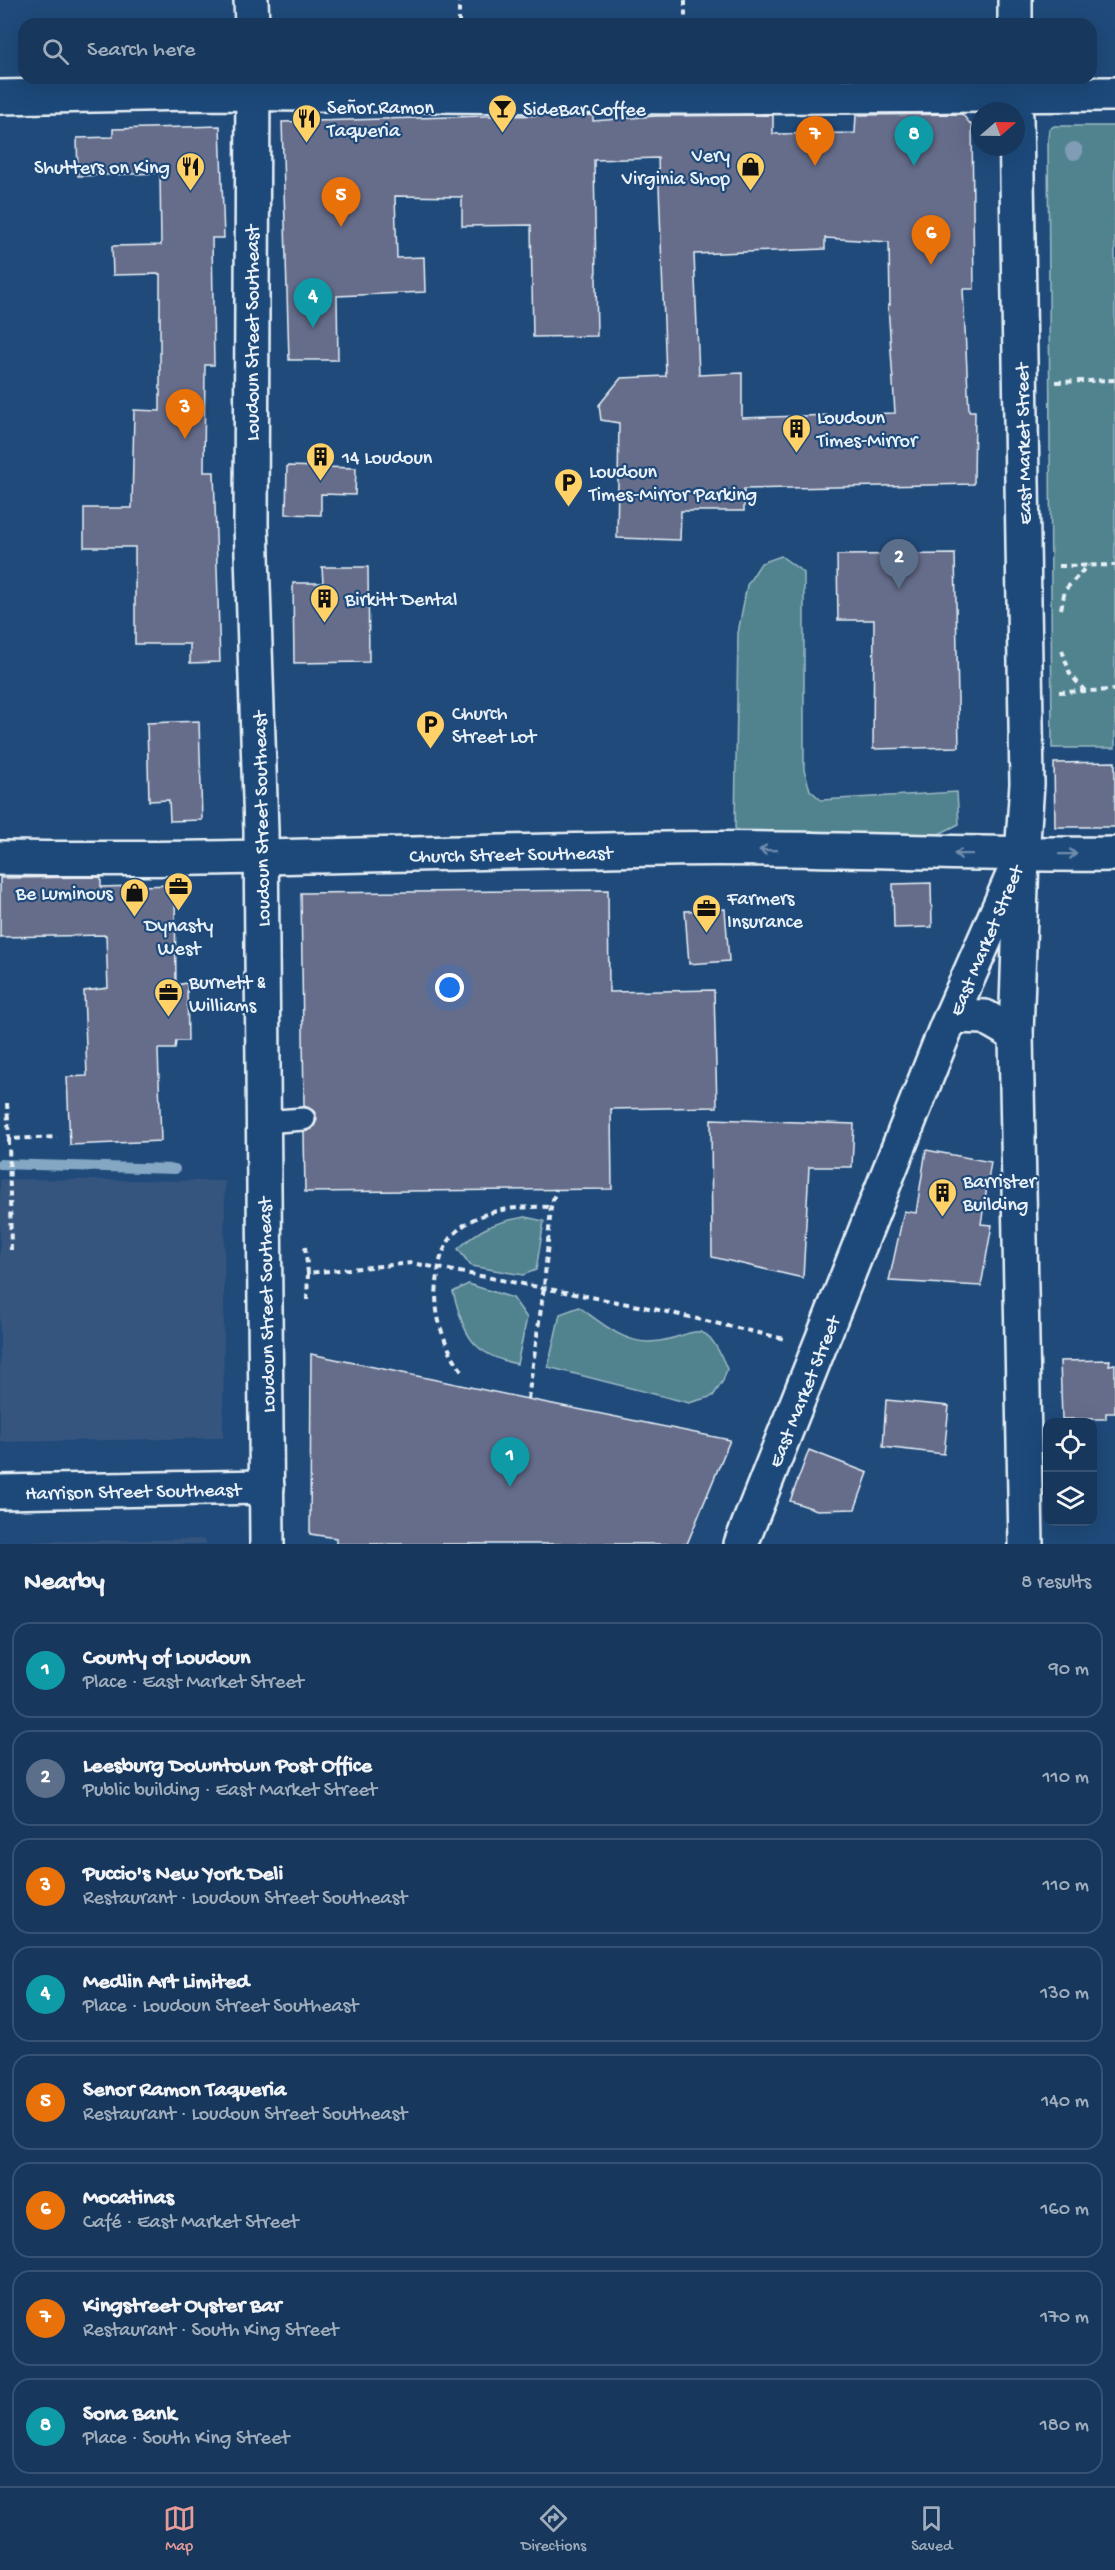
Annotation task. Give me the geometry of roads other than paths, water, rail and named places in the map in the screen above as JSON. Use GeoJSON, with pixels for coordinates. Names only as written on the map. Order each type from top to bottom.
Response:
{"type":"FeatureCollection","features":[{"type":"Feature","properties":{"kind":"main road"},"geometry":{"type":"LineString","coordinates":[[251,0],[252,18]]}},
{"type":"Feature","properties":{"kind":"main road"},"geometry":{"type":"LineString","coordinates":[[1015,0],[1015,18]]}},
{"type":"Feature","properties":{"kind":"main road"},"geometry":{"type":"LineString","coordinates":[[0,97],[253,86],[674,97],[1016,100],[1115,94]]}},
{"type":"Feature","properties":{"kind":"main road","name":"Loudoun Street Southeast"},"geometry":{"type":"LineString","coordinates":[[253,86],[251,524],[258,694],[267,1544]]}},
{"type":"Feature","properties":{"kind":"main road","name":"East Market Street"},"geometry":{"type":"LineString","coordinates":[[741,1544],[952,1016],[1022,855],[1027,784],[1016,100]]}},
{"type":"Feature","properties":{"kind":"main road","name":"Church Street Southeast"},"geometry":{"type":"LineString","coordinates":[[0,858],[260,859],[669,849],[1022,855],[1115,854]]}},
{"type":"Feature","properties":{"kind":"main road"},"geometry":{"type":"LineString","coordinates":[[1022,855],[1016,1035],[1026,1544]]}},
{"type":"Feature","properties":{"kind":"main road"},"geometry":{"type":"LineString","coordinates":[[952,1016],[985,1017],[1016,1035]]}},
{"type":"Feature","properties":{"kind":"main road","name":"Harrison Street Southeast"},"geometry":{"type":"LineString","coordinates":[[0,1492],[267,1487]]}},
{"type":"Feature","properties":{"kind":"lane"},"geometry":{"type":"LineString","coordinates":[[263,1122],[304,1119]]}},
{"type":"Feature","properties":{"kind":"waterway"},"geometry":{"type":"LineString","coordinates":[[0,1164],[175,1169]]}},
{"type":"Feature","properties":{"kind":"place","name":"SideBar Coffee"},"geometry":{"type":"Point","coordinates":[502,134]}},
{"type":"Feature","properties":{"kind":"place","name":"Señor Ramon Taqueria"},"geometry":{"type":"Point","coordinates":[306,144]}},
{"type":"Feature","properties":{"kind":"place","name":"Kingstreet Oyster Bar"},"geometry":{"type":"Point","coordinates":[815,166]}},
{"type":"Feature","properties":{"kind":"place","name":"Sona Bank"},"geometry":{"type":"Point","coordinates":[914,166]}},
{"type":"Feature","properties":{"kind":"place","name":"Shutters on King"},"geometry":{"type":"Point","coordinates":[191,192]}},
{"type":"Feature","properties":{"kind":"place","name":"Very Virginia Shop"},"geometry":{"type":"Point","coordinates":[751,192]}},
{"type":"Feature","properties":{"kind":"place","name":"Senor Ramon Taqueria"},"geometry":{"type":"Point","coordinates":[341,227]}},
{"type":"Feature","properties":{"kind":"place","name":"Mocatinas"},"geometry":{"type":"Point","coordinates":[931,265]}},
{"type":"Feature","properties":{"kind":"place","name":"Medlin Art Limited"},"geometry":{"type":"Point","coordinates":[313,328]}},
{"type":"Feature","properties":{"kind":"place","name":"Puccio's New York Deli"},"geometry":{"type":"Point","coordinates":[185,439]}},
{"type":"Feature","properties":{"kind":"place","name":"Loudoun Times-Mirror"},"geometry":{"type":"Point","coordinates":[796,454]}},
{"type":"Feature","properties":{"kind":"place","name":"14 Loudoun"},"geometry":{"type":"Point","coordinates":[321,482]}},
{"type":"Feature","properties":{"kind":"place","name":"Loudoun Times-Mirror Parking"},"geometry":{"type":"Point","coordinates":[568,508]}},
{"type":"Feature","properties":{"kind":"place","name":"Leesburg Downtown Post Office"},"geometry":{"type":"Point","coordinates":[899,589]}},
{"type":"Feature","properties":{"kind":"place","name":"Birkitt Dental"},"geometry":{"type":"Point","coordinates":[324,624]}},
{"type":"Feature","properties":{"kind":"place","name":"Church Street Lot"},"geometry":{"type":"Point","coordinates":[431,750]}},
{"type":"Feature","properties":{"kind":"place","name":"Dynasty West"},"geometry":{"type":"Point","coordinates":[179,912]}},
{"type":"Feature","properties":{"kind":"place","name":"Be Luminous"},"geometry":{"type":"Point","coordinates":[134,918]}},
{"type":"Feature","properties":{"kind":"place","name":"Farmers Insurance"},"geometry":{"type":"Point","coordinates":[706,934]}},
{"type":"Feature","properties":{"kind":"place","name":"Burnett & Williams"},"geometry":{"type":"Point","coordinates":[168,1018]}},
{"type":"Feature","properties":{"kind":"place","name":"Barrister Building"},"geometry":{"type":"Point","coordinates":[942,1218]}},
{"type":"Feature","properties":{"kind":"place","name":"County of Loudoun"},"geometry":{"type":"Point","coordinates":[510,1487]}}]}
